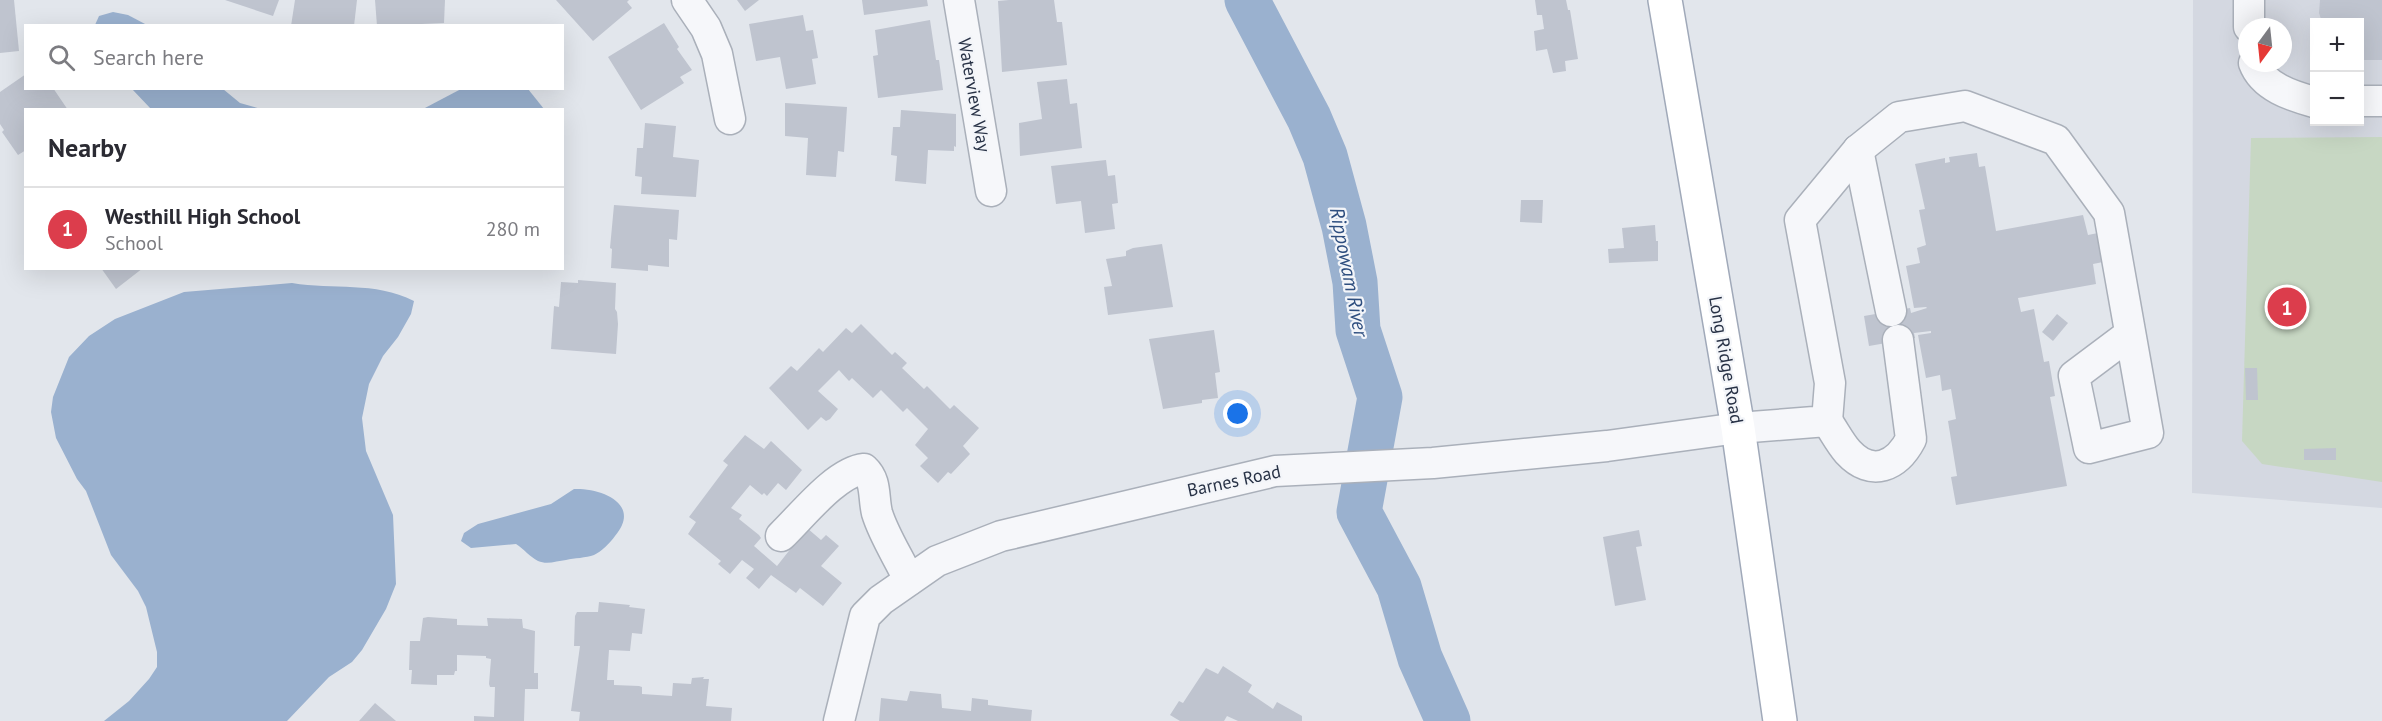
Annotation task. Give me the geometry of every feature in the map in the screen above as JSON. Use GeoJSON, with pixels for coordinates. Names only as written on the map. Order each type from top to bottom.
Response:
{"type":"FeatureCollection","features":[{"type":"Feature","properties":{"kind":"main road","name":"Long Ridge Road"},"geometry":{"type":"LineString","coordinates":[[1665,0],[1738,428],[1780,721]]}},
{"type":"Feature","properties":{"kind":"street"},"geometry":{"type":"LineString","coordinates":[[687,0],[706,28],[717,54],[730,119]]}},
{"type":"Feature","properties":{"kind":"street","name":"Waterview Way"},"geometry":{"type":"LineString","coordinates":[[959,0],[991,191]]}},
{"type":"Feature","properties":{"kind":"street"},"geometry":{"type":"LineString","coordinates":[[2249,0],[2249,18]]}},
{"type":"Feature","properties":{"kind":"street"},"geometry":{"type":"LineString","coordinates":[[2257,72],[2287,95],[2310,101]]}},
{"type":"Feature","properties":{"kind":"street"},"geometry":{"type":"LineString","coordinates":[[2364,102],[2382,101]]}},
{"type":"Feature","properties":{"kind":"street"},"geometry":{"type":"LineString","coordinates":[[1898,340],[1911,439],[1904,452],[1884,467],[1870,467],[1849,453],[1827,421],[1830,383],[1800,220],[1858,150],[1899,117],[1965,106],[2056,140],[2109,213],[2130,334]]}},
{"type":"Feature","properties":{"kind":"street"},"geometry":{"type":"LineString","coordinates":[[1858,150],[1891,311]]}},
{"type":"Feature","properties":{"kind":"street","name":"Barnes Road"},"geometry":{"type":"LineString","coordinates":[[839,721],[865,615],[881,600],[937,561],[1001,536],[1275,471],[1433,463],[1607,446],[1738,428],[1827,421]]}},
{"type":"Feature","properties":{"kind":"street"},"geometry":{"type":"LineString","coordinates":[[781,536],[841,478],[854,471],[864,470],[873,482],[876,512],[909,580]]}},
{"type":"Feature","properties":{"kind":"shaded area"},"geometry":{"type":"Polygon","coordinates":[[[2193,0],[2382,0],[2382,508],[2192,493],[2193,0]]]}},
{"type":"Feature","properties":{"kind":"green space"},"geometry":{"type":"Polygon","coordinates":[[[2382,137],[2382,482],[2262,464],[2242,441],[2251,138],[2382,137]]]}},
{"type":"Feature","properties":{"kind":"water"},"geometry":{"type":"Polygon","coordinates":[[[113,12],[128,15],[145,24],[95,24],[99,16],[113,12]]]}},
{"type":"Feature","properties":{"kind":"water"},"geometry":{"type":"Polygon","coordinates":[[[133,90],[224,90],[240,103],[258,108],[150,108],[133,90]]]}},
{"type":"Feature","properties":{"kind":"water"},"geometry":{"type":"Polygon","coordinates":[[[459,90],[529,90],[543,108],[425,108],[459,90]]]}},
{"type":"Feature","properties":{"kind":"water"},"geometry":{"type":"Polygon","coordinates":[[[292,283],[369,288],[414,301],[411,314],[398,337],[383,356],[369,384],[362,418],[366,451],[393,515],[396,584],[386,609],[362,650],[352,662],[329,677],[287,721],[104,721],[129,701],[149,679],[157,667],[157,652],[146,607],[138,591],[111,555],[86,491],[77,479],[56,438],[51,412],[53,397],[69,357],[89,336],[115,319],[184,292],[292,283]]]}},
{"type":"Feature","properties":{"kind":"water"},"geometry":{"type":"Polygon","coordinates":[[[574,489],[596,491],[606,495],[615,500],[624,515],[622,525],[615,536],[600,552],[594,555],[545,563],[538,561],[516,544],[471,548],[461,541],[464,533],[478,524],[551,504],[574,489]]]}},
{"type":"Feature","properties":{"kind":"building"},"geometry":{"type":"Polygon","coordinates":[[[0,0],[14,0],[19,51],[0,53],[0,0]]]}},
{"type":"Feature","properties":{"kind":"building"},"geometry":{"type":"Polygon","coordinates":[[[225,0],[279,0],[273,16],[225,0]]]}},
{"type":"Feature","properties":{"kind":"building"},"geometry":{"type":"Polygon","coordinates":[[[295,0],[357,0],[354,24],[291,24],[295,0]]]}},
{"type":"Feature","properties":{"kind":"building"},"geometry":{"type":"Polygon","coordinates":[[[375,0],[445,0],[444,23],[377,24],[375,0]]]}},
{"type":"Feature","properties":{"kind":"building"},"geometry":{"type":"Polygon","coordinates":[[[556,0],[629,0],[627,2],[632,8],[593,41],[556,0]]]}},
{"type":"Feature","properties":{"kind":"building"},"geometry":{"type":"Polygon","coordinates":[[[737,0],[759,0],[745,11],[737,0]]]}},
{"type":"Feature","properties":{"kind":"building"},"geometry":{"type":"Polygon","coordinates":[[[862,0],[927,0],[928,6],[864,15],[862,0]]]}},
{"type":"Feature","properties":{"kind":"building"},"geometry":{"type":"Polygon","coordinates":[[[1054,0],[1057,22],[1062,22],[1067,65],[1002,72],[998,1],[1054,0]]]}},
{"type":"Feature","properties":{"kind":"building"},"geometry":{"type":"Polygon","coordinates":[[[1535,0],[1566,0],[1568,10],[1570,10],[1578,59],[1565,61],[1566,71],[1553,73],[1547,49],[1536,51],[1534,31],[1544,29],[1542,15],[1537,15],[1535,0]]]}},
{"type":"Feature","properties":{"kind":"building"},"geometry":{"type":"Polygon","coordinates":[[[2320,0],[2382,0],[2382,60],[2364,60],[2364,18],[2321,18],[2320,0]]]}},
{"type":"Feature","properties":{"kind":"building"},"geometry":{"type":"Polygon","coordinates":[[[803,15],[806,31],[813,30],[818,58],[812,59],[816,84],[786,89],[780,57],[756,61],[749,24],[803,15]]]}},
{"type":"Feature","properties":{"kind":"building"},"geometry":{"type":"Polygon","coordinates":[[[930,20],[943,90],[878,98],[873,56],[878,55],[875,30],[930,20]]]}},
{"type":"Feature","properties":{"kind":"building"},"geometry":{"type":"Polygon","coordinates":[[[664,23],[679,47],[677,49],[692,70],[680,77],[684,83],[641,110],[608,57],[664,23]]]}},
{"type":"Feature","properties":{"kind":"building"},"geometry":{"type":"Polygon","coordinates":[[[24,75],[24,90],[54,90],[67,108],[24,108],[24,151],[18,155],[2,132],[4,130],[0,124],[0,92],[24,75]]]}},
{"type":"Feature","properties":{"kind":"building"},"geometry":{"type":"Polygon","coordinates":[[[1067,79],[1070,104],[1077,103],[1082,148],[1020,156],[1019,123],[1042,119],[1037,82],[1067,79]]]}},
{"type":"Feature","properties":{"kind":"building"},"geometry":{"type":"Polygon","coordinates":[[[785,103],[847,107],[844,152],[838,151],[836,177],[806,175],[808,138],[785,136],[785,103]]]}},
{"type":"Feature","properties":{"kind":"building"},"geometry":{"type":"Polygon","coordinates":[[[901,110],[956,114],[956,147],[954,146],[954,151],[928,150],[926,184],[895,181],[897,156],[891,155],[893,127],[900,127],[901,110]]]}},
{"type":"Feature","properties":{"kind":"building"},"geometry":{"type":"Polygon","coordinates":[[[645,123],[676,126],[673,157],[699,160],[696,197],[641,194],[642,177],[635,176],[637,148],[643,148],[645,123]]]}},
{"type":"Feature","properties":{"kind":"building"},"geometry":{"type":"Polygon","coordinates":[[[1977,153],[1979,167],[1985,166],[1996,231],[2083,215],[2088,235],[2098,233],[2103,262],[2093,264],[2096,284],[2018,298],[2021,312],[2034,309],[2044,362],[2049,361],[2055,396],[2050,397],[2067,486],[1956,505],[1951,477],[1957,476],[1948,421],[1956,419],[1951,389],[1942,391],[1940,375],[1926,378],[1918,335],[1931,333],[1931,331],[1914,333],[1915,338],[1869,346],[1864,316],[1910,308],[1911,313],[1927,308],[1914,308],[1906,266],[1920,263],[1917,248],[1926,245],[1919,210],[1925,209],[1915,164],[1945,158],[1945,163],[1950,162],[1949,157],[1977,153]]]}},
{"type":"Feature","properties":{"kind":"building"},"geometry":{"type":"Polygon","coordinates":[[[1106,160],[1108,176],[1115,175],[1118,203],[1112,204],[1115,229],[1085,233],[1081,201],[1056,204],[1051,166],[1106,160]]]}},
{"type":"Feature","properties":{"kind":"building"},"geometry":{"type":"Polygon","coordinates":[[[1521,200],[1543,200],[1542,223],[1520,222],[1521,200]]]}},
{"type":"Feature","properties":{"kind":"building"},"geometry":{"type":"Polygon","coordinates":[[[614,205],[679,210],[677,240],[669,239],[669,267],[648,265],[648,271],[611,268],[612,249],[610,248],[614,205]]]}},
{"type":"Feature","properties":{"kind":"building"},"geometry":{"type":"Polygon","coordinates":[[[1655,225],[1658,261],[1609,263],[1608,249],[1624,248],[1622,228],[1655,225]]]}},
{"type":"Feature","properties":{"kind":"building"},"geometry":{"type":"Polygon","coordinates":[[[1162,244],[1173,307],[1108,315],[1104,287],[1112,286],[1106,259],[1126,256],[1126,251],[1133,248],[1162,244]]]}},
{"type":"Feature","properties":{"kind":"building"},"geometry":{"type":"Polygon","coordinates":[[[102,270],[140,270],[116,289],[102,270]]]}},
{"type":"Feature","properties":{"kind":"building"},"geometry":{"type":"Polygon","coordinates":[[[578,280],[616,283],[615,309],[618,324],[616,354],[551,349],[554,306],[559,307],[561,282],[578,283],[578,280]]]}},
{"type":"Feature","properties":{"kind":"building"},"geometry":{"type":"Polygon","coordinates":[[[2057,314],[2068,323],[2053,341],[2042,332],[2057,314]]]}},
{"type":"Feature","properties":{"kind":"building"},"geometry":{"type":"Polygon","coordinates":[[[861,324],[892,355],[895,352],[907,363],[902,368],[924,389],[927,386],[950,409],[954,405],[979,428],[963,446],[970,454],[951,474],[948,472],[938,483],[920,466],[928,458],[915,445],[928,429],[907,408],[903,412],[881,390],[873,398],[852,378],[849,381],[839,370],[818,391],[838,409],[830,419],[826,421],[821,417],[808,430],[769,388],[791,366],[797,371],[819,348],[823,352],[846,328],[852,333],[861,324]]]}},
{"type":"Feature","properties":{"kind":"building"},"geometry":{"type":"Polygon","coordinates":[[[1214,330],[1220,372],[1215,373],[1218,398],[1163,409],[1149,339],[1214,330]]]}},
{"type":"Feature","properties":{"kind":"building"},"geometry":{"type":"Polygon","coordinates":[[[2245,368],[2257,368],[2258,400],[2246,400],[2245,368]]]}},
{"type":"Feature","properties":{"kind":"building"},"geometry":{"type":"Polygon","coordinates":[[[745,435],[764,449],[771,441],[802,470],[786,490],[778,483],[767,496],[764,493],[762,495],[750,485],[731,508],[742,515],[739,519],[761,538],[754,546],[777,566],[807,528],[821,540],[826,535],[839,546],[821,566],[842,583],[823,606],[800,588],[796,593],[771,575],[759,589],[746,578],[754,569],[742,560],[730,574],[718,564],[721,561],[688,534],[696,522],[689,517],[728,465],[723,461],[745,435]]]}},
{"type":"Feature","properties":{"kind":"building"},"geometry":{"type":"Polygon","coordinates":[[[2336,448],[2336,460],[2304,460],[2304,449],[2336,448]]]}},
{"type":"Feature","properties":{"kind":"building"},"geometry":{"type":"Polygon","coordinates":[[[1639,530],[1642,546],[1636,547],[1646,600],[1615,606],[1603,537],[1639,530]]]}},
{"type":"Feature","properties":{"kind":"building"},"geometry":{"type":"Polygon","coordinates":[[[599,602],[645,609],[642,634],[632,633],[630,651],[609,650],[607,680],[614,680],[614,685],[642,687],[642,694],[672,696],[673,683],[691,684],[692,678],[704,677],[703,679],[709,679],[706,706],[732,708],[731,721],[579,721],[580,712],[571,711],[580,646],[574,646],[575,616],[577,612],[598,612],[599,602]]]}},
{"type":"Feature","properties":{"kind":"building"},"geometry":{"type":"Polygon","coordinates":[[[423,618],[457,619],[457,625],[488,626],[487,618],[522,619],[523,628],[535,631],[534,673],[538,673],[538,689],[525,689],[524,721],[474,721],[474,716],[494,717],[495,687],[490,687],[489,684],[491,659],[486,656],[457,655],[457,671],[454,675],[437,675],[437,685],[411,684],[410,641],[420,641],[423,618]]]}},
{"type":"Feature","properties":{"kind":"building"},"geometry":{"type":"Polygon","coordinates":[[[1223,666],[1252,685],[1248,692],[1273,709],[1277,702],[1302,716],[1302,721],[1238,721],[1227,716],[1224,721],[1180,721],[1170,715],[1179,701],[1183,703],[1206,668],[1218,674],[1223,666]]]}},
{"type":"Feature","properties":{"kind":"building"},"geometry":{"type":"Polygon","coordinates":[[[910,691],[941,694],[942,708],[971,711],[972,698],[988,700],[988,705],[1032,710],[1031,721],[879,721],[881,698],[907,701],[910,691]]]}},
{"type":"Feature","properties":{"kind":"building"},"geometry":{"type":"Polygon","coordinates":[[[375,703],[396,721],[359,721],[375,703]]]}},
{"type":"Feature","properties":{"kind":"waterway","name":"Rippowam River"},"geometry":{"type":"LineString","coordinates":[[1247,0],[1309,118],[1325,156],[1344,226],[1355,282],[1358,330],[1380,397],[1359,512],[1399,587],[1420,658],[1448,721]]}},
{"type":"Feature","properties":{"kind":"place","name":"Westhill High School"},"geometry":{"type":"Point","coordinates":[2287,307]}}]}
